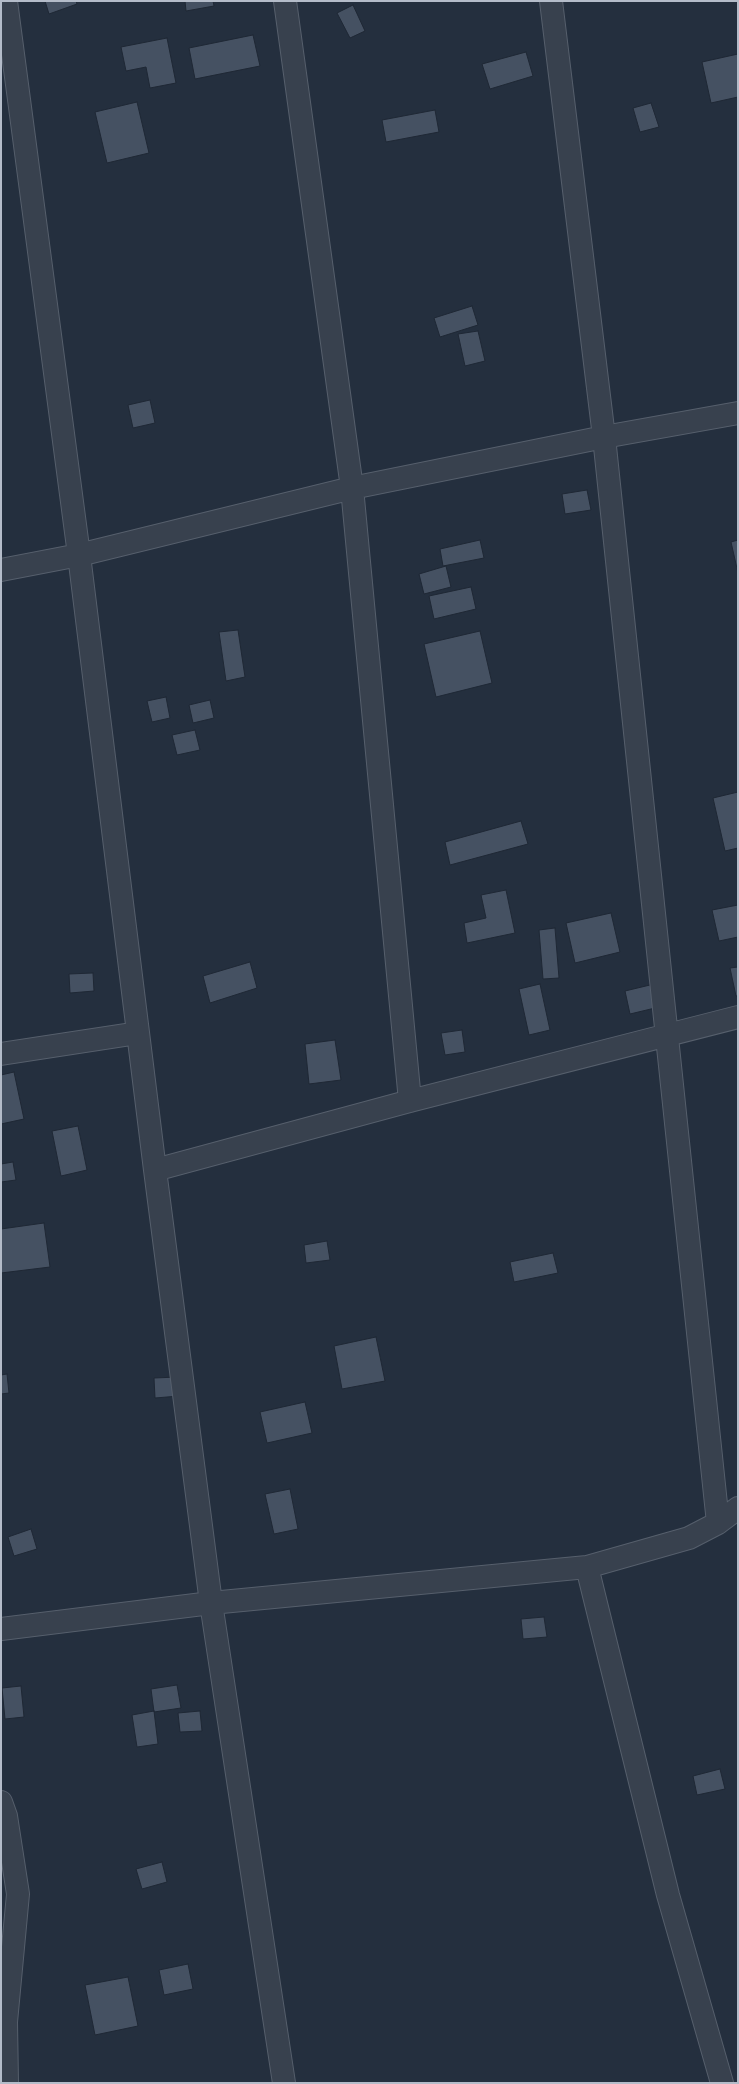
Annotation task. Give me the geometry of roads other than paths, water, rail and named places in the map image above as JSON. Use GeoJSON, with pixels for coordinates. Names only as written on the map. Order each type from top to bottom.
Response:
{"type":"FeatureCollection","features":[{"type":"Feature","properties":{"kind":"street"},"geometry":{"type":"LineString","coordinates":[[6,1],[79,555],[155,1170],[211,1603],[284,2083]]}},
{"type":"Feature","properties":{"kind":"street"},"geometry":{"type":"LineString","coordinates":[[286,1],[352,488],[410,1101]]}},
{"type":"Feature","properties":{"kind":"street"},"geometry":{"type":"LineString","coordinates":[[551,1],[604,437],[718,1523]]}},
{"type":"Feature","properties":{"kind":"street"},"geometry":{"type":"LineString","coordinates":[[1,570],[79,555],[352,488],[604,437],[738,413]]}},
{"type":"Feature","properties":{"kind":"street"},"geometry":{"type":"LineString","coordinates":[[155,1170],[410,1101],[738,1016]]}},
{"type":"Feature","properties":{"kind":"street"},"geometry":{"type":"LineString","coordinates":[[1,1054],[138,1034]]}},
{"type":"Feature","properties":{"kind":"street"},"geometry":{"type":"LineString","coordinates":[[1,1629],[211,1603],[587,1567],[689,1538],[718,1523],[738,1508]]}},
{"type":"Feature","properties":{"kind":"street"},"geometry":{"type":"LineString","coordinates":[[587,1567],[668,1895],[722,2083]]}},
{"type":"Feature","properties":{"kind":"street"},"geometry":{"type":"LineString","coordinates":[[1,1802],[6,1816],[18,1894],[6,2022],[7,2083]]}}]}
